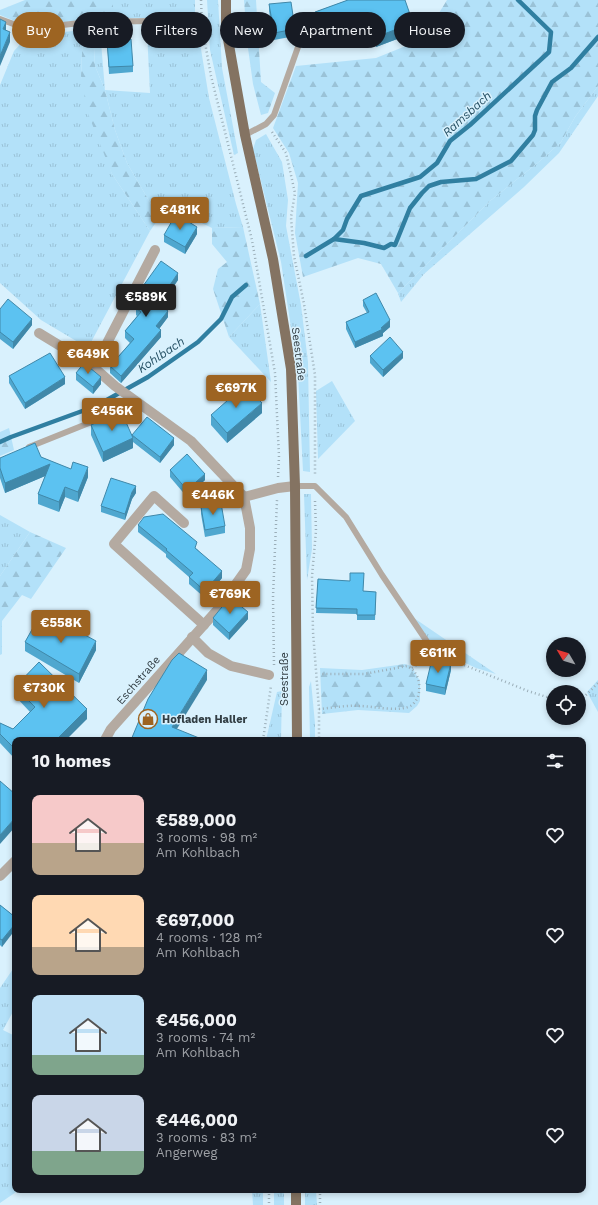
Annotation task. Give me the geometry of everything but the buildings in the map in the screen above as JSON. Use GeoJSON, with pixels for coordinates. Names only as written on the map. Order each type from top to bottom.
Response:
{"type":"FeatureCollection","features":[{"type":"Feature","properties":{"kind":"main road","name":"Seestraße"},"geometry":{"type":"LineString","coordinates":[[226,0],[226,28],[245,135],[273,259],[291,369],[295,486],[296,737]]}},
{"type":"Feature","properties":{"kind":"main road"},"geometry":{"type":"LineString","coordinates":[[296,1193],[296,1205]]}},
{"type":"Feature","properties":{"kind":"street"},"geometry":{"type":"LineString","coordinates":[[90,364],[105,347],[155,250]]}},
{"type":"Feature","properties":{"kind":"street"},"geometry":{"type":"LineString","coordinates":[[39,333],[90,364],[115,386],[191,441],[244,497],[278,488],[295,486]]}},
{"type":"Feature","properties":{"kind":"street"},"geometry":{"type":"LineString","coordinates":[[184,523],[154,496],[114,544],[204,624]]}},
{"type":"Feature","properties":{"kind":"street","name":"Eschstraße"},"geometry":{"type":"LineString","coordinates":[[107,737],[111,729],[219,608],[246,570],[250,549],[250,528],[244,497]]}},
{"type":"Feature","properties":{"kind":"street"},"geometry":{"type":"LineString","coordinates":[[192,637],[208,653],[231,666],[272,674]]}},
{"type":"Feature","properties":{"kind":"street"},"geometry":{"type":"LineString","coordinates":[[0,876],[12,864]]}},
{"type":"Feature","properties":{"kind":"lane"},"geometry":{"type":"LineString","coordinates":[[0,19],[27,30],[89,22],[141,20]]}},
{"type":"Feature","properties":{"kind":"lane"},"geometry":{"type":"LineString","coordinates":[[245,135],[266,124],[274,115],[298,48]]}},
{"type":"Feature","properties":{"kind":"lane"},"geometry":{"type":"LineString","coordinates":[[28,447],[135,400]]}},
{"type":"Feature","properties":{"kind":"lane"},"geometry":{"type":"LineString","coordinates":[[295,486],[315,486],[346,517],[382,575],[434,652]]}},
{"type":"Feature","properties":{"kind":"path"},"geometry":{"type":"LineString","coordinates":[[201,0],[201,12]]}},
{"type":"Feature","properties":{"kind":"path"},"geometry":{"type":"LineString","coordinates":[[206,48],[211,76],[252,240],[275,373],[279,457],[273,597],[272,674],[263,737]]}},
{"type":"Feature","properties":{"kind":"path"},"geometry":{"type":"LineString","coordinates":[[266,124],[286,153],[295,193],[291,217],[294,256],[304,304],[315,375],[316,532],[312,576],[313,632],[319,709],[319,737]]}},
{"type":"Feature","properties":{"kind":"path"},"geometry":{"type":"LineString","coordinates":[[412,668],[434,652],[528,691],[546,697]]}},
{"type":"Feature","properties":{"kind":"path"},"geometry":{"type":"LineString","coordinates":[[319,709],[359,706],[401,708],[411,706],[418,699],[419,689],[418,679],[412,668],[406,666],[364,674],[321,674]]}},
{"type":"Feature","properties":{"kind":"path"},"geometry":{"type":"LineString","coordinates":[[586,695],[598,683]]}},
{"type":"Feature","properties":{"kind":"path"},"geometry":{"type":"LineString","coordinates":[[269,1193],[269,1205]]}},
{"type":"Feature","properties":{"kind":"path"},"geometry":{"type":"LineString","coordinates":[[320,1193],[320,1205]]}},
{"type":"Feature","properties":{"kind":"green space"},"geometry":{"type":"Polygon","coordinates":[[[25,0],[113,0],[113,12],[73,12],[73,22],[65,22],[65,12],[12,12],[12,20],[0,15],[0,10],[25,0]]]}},
{"type":"Feature","properties":{"kind":"green space"},"geometry":{"type":"Polygon","coordinates":[[[113,0],[195,0],[195,12],[141,12],[141,18],[133,18],[133,12],[113,12],[113,0]]]}},
{"type":"Feature","properties":{"kind":"green space"},"geometry":{"type":"Polygon","coordinates":[[[207,0],[218,0],[222,68],[238,153],[234,155],[210,50],[210,48],[212,48],[212,12],[208,12],[207,0]]]}},
{"type":"Feature","properties":{"kind":"green space"},"geometry":{"type":"Polygon","coordinates":[[[244,0],[256,0],[257,12],[245,12],[244,0]]]}},
{"type":"Feature","properties":{"kind":"green space"},"geometry":{"type":"Polygon","coordinates":[[[447,0],[598,0],[598,86],[575,117],[561,142],[490,201],[398,293],[381,264],[358,258],[303,277],[295,233],[298,183],[289,153],[273,128],[296,66],[376,58],[401,48],[465,48],[465,12],[440,12],[447,0]]]}},
{"type":"Feature","properties":{"kind":"green space"},"geometry":{"type":"Polygon","coordinates":[[[73,31],[73,48],[82,48],[81,76],[112,174],[150,231],[88,348],[41,320],[0,283],[0,85],[14,51],[17,48],[65,48],[65,32],[73,31]]]}},
{"type":"Feature","properties":{"kind":"green space"},"geometry":{"type":"Polygon","coordinates":[[[82,48],[94,48],[95,66],[105,90],[115,130],[127,163],[159,218],[150,231],[112,174],[87,111],[81,76],[82,48]]]}},
{"type":"Feature","properties":{"kind":"green space"},"geometry":{"type":"Polygon","coordinates":[[[94,48],[102,48],[105,90],[95,66],[94,48]]]}},
{"type":"Feature","properties":{"kind":"green space"},"geometry":{"type":"Polygon","coordinates":[[[148,48],[201,48],[209,98],[243,227],[212,228],[167,206],[159,218],[127,163],[115,130],[105,90],[150,93],[148,48]]]}},
{"type":"Feature","properties":{"kind":"green space"},"geometry":{"type":"Polygon","coordinates":[[[248,48],[259,48],[261,82],[275,93],[268,113],[261,115],[253,84],[248,48]]]}},
{"type":"Feature","properties":{"kind":"green space"},"geometry":{"type":"Polygon","coordinates":[[[598,86],[598,96],[559,153],[524,187],[424,274],[401,302],[398,293],[490,201],[561,142],[575,117],[598,86]]]}},
{"type":"Feature","properties":{"kind":"green space"},"geometry":{"type":"Polygon","coordinates":[[[266,134],[282,162],[288,200],[286,226],[301,305],[308,362],[310,472],[303,471],[298,374],[281,262],[253,149],[256,140],[266,134]]]}},
{"type":"Feature","properties":{"kind":"green space"},"geometry":{"type":"Polygon","coordinates":[[[243,227],[260,304],[229,337],[213,289],[218,269],[227,262],[212,244],[212,228],[243,227]]]}},
{"type":"Feature","properties":{"kind":"green space"},"geometry":{"type":"Polygon","coordinates":[[[260,304],[271,382],[229,337],[260,304]]]}},
{"type":"Feature","properties":{"kind":"green space"},"geometry":{"type":"Polygon","coordinates":[[[332,381],[355,421],[318,459],[316,391],[332,381]]]}},
{"type":"Feature","properties":{"kind":"green space"},"geometry":{"type":"Polygon","coordinates":[[[9,428],[14,450],[0,456],[0,432],[9,428]]]}},
{"type":"Feature","properties":{"kind":"green space"},"geometry":{"type":"Polygon","coordinates":[[[304,494],[311,494],[312,549],[307,580],[304,494]]]}},
{"type":"Feature","properties":{"kind":"green space"},"geometry":{"type":"Polygon","coordinates":[[[0,515],[30,532],[0,576],[0,515]]]}},
{"type":"Feature","properties":{"kind":"green space"},"geometry":{"type":"Polygon","coordinates":[[[30,532],[66,548],[31,599],[22,595],[2,621],[2,654],[0,655],[0,576],[30,532]]]}},
{"type":"Feature","properties":{"kind":"green space"},"geometry":{"type":"Polygon","coordinates":[[[411,616],[496,674],[476,668],[435,649],[411,616]]]}},
{"type":"Feature","properties":{"kind":"green space"},"geometry":{"type":"Polygon","coordinates":[[[405,664],[411,666],[420,681],[420,701],[409,713],[358,710],[322,714],[320,668],[362,670],[405,664]]]}},
{"type":"Feature","properties":{"kind":"green space"},"geometry":{"type":"Polygon","coordinates":[[[598,680],[598,712],[587,692],[598,680]]]}},
{"type":"Feature","properties":{"kind":"green space"},"geometry":{"type":"Polygon","coordinates":[[[311,681],[315,737],[310,737],[309,687],[311,681]]]}},
{"type":"Feature","properties":{"kind":"green space"},"geometry":{"type":"Polygon","coordinates":[[[282,691],[281,737],[267,737],[277,692],[282,691]]]}},
{"type":"Feature","properties":{"kind":"green space"},"geometry":{"type":"Polygon","coordinates":[[[12,970],[12,1014],[3,1030],[12,1034],[12,1193],[15,1193],[0,1203],[0,988],[12,970]]]}},
{"type":"Feature","properties":{"kind":"green space"},"geometry":{"type":"Polygon","coordinates":[[[252,1193],[263,1193],[263,1205],[253,1205],[252,1193]]]}},
{"type":"Feature","properties":{"kind":"green space"},"geometry":{"type":"Polygon","coordinates":[[[274,1193],[284,1193],[284,1205],[274,1205],[274,1193]]]}},
{"type":"Feature","properties":{"kind":"green space"},"geometry":{"type":"Polygon","coordinates":[[[305,1193],[316,1193],[317,1205],[305,1205],[305,1193]]]}},
{"type":"Feature","properties":{"kind":"waterway","name":"Ramsbach"},"geometry":{"type":"LineString","coordinates":[[334,239],[343,230],[347,219],[361,196],[420,177],[437,163],[450,141],[470,125],[549,52],[551,32],[518,0]]}},
{"type":"Feature","properties":{"kind":"waterway","name":"Kohlbach"},"geometry":{"type":"LineString","coordinates":[[306,256],[334,239],[364,243],[384,248],[391,244],[395,245],[410,208],[429,186],[441,182],[476,179],[511,161],[533,135],[537,110],[552,82],[571,68],[598,37]]}},
{"type":"Feature","properties":{"kind":"waterway","name":"Kohlbach"},"geometry":{"type":"LineString","coordinates":[[0,442],[96,406],[148,377],[198,342],[221,319],[232,297],[246,285]]}},
{"type":"Feature","properties":{"kind":"place","name":"Hofladen Haller"},"geometry":{"type":"Point","coordinates":[148,719]}}]}
